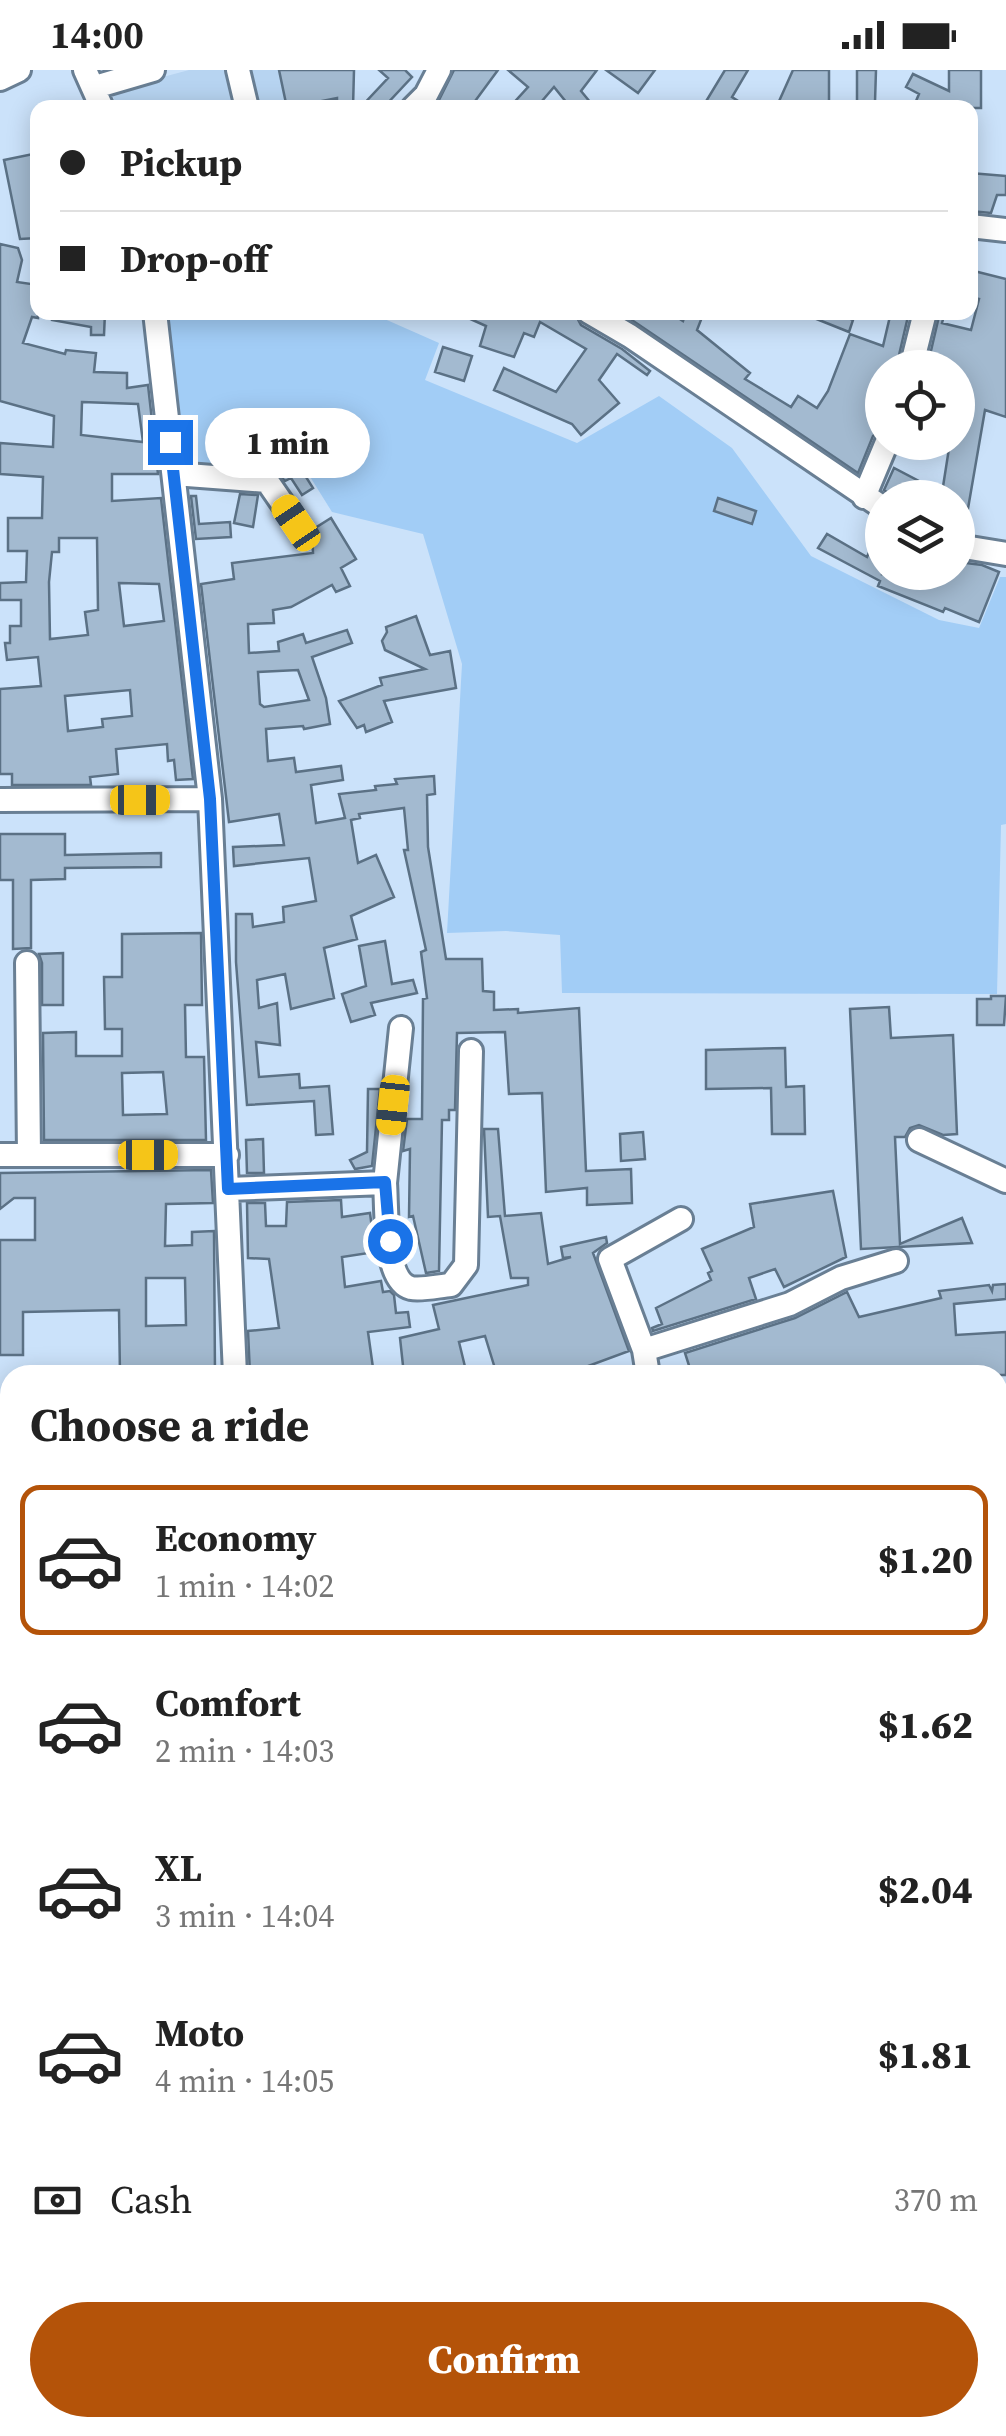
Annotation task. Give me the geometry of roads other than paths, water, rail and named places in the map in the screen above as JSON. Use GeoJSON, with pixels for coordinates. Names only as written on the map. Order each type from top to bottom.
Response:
{"type":"FeatureCollection","features":[{"type":"Feature","properties":{"kind":"street"},"geometry":{"type":"LineString","coordinates":[[0,79],[19,70]]}},
{"type":"Feature","properties":{"kind":"street"},"geometry":{"type":"LineString","coordinates":[[94,88],[153,70]]}},
{"type":"Feature","properties":{"kind":"street"},"geometry":{"type":"LineString","coordinates":[[238,70],[244,100]]}},
{"type":"Feature","properties":{"kind":"street"},"geometry":{"type":"LineString","coordinates":[[421,100],[439,70]]}},
{"type":"Feature","properties":{"kind":"street"},"geometry":{"type":"LineString","coordinates":[[978,227],[1006,230]]}},
{"type":"Feature","properties":{"kind":"street"},"geometry":{"type":"LineString","coordinates":[[156,320],[210,799],[236,1365]]}},
{"type":"Feature","properties":{"kind":"street"},"geometry":{"type":"LineString","coordinates":[[603,320],[865,496]]}},
{"type":"Feature","properties":{"kind":"street"},"geometry":{"type":"LineString","coordinates":[[915,350],[922,320]]}},
{"type":"Feature","properties":{"kind":"street"},"geometry":{"type":"LineString","coordinates":[[174,474],[268,481],[296,523]]}},
{"type":"Feature","properties":{"kind":"street"},"geometry":{"type":"LineString","coordinates":[[975,549],[1006,554]]}},
{"type":"Feature","properties":{"kind":"street"},"geometry":{"type":"LineString","coordinates":[[0,800],[210,799]]}},
{"type":"Feature","properties":{"kind":"street"},"geometry":{"type":"LineString","coordinates":[[27,963],[29,1155]]}},
{"type":"Feature","properties":{"kind":"street"},"geometry":{"type":"LineString","coordinates":[[401,1028],[385,1182],[392,1270],[400,1283],[412,1288],[451,1285],[466,1265],[471,1051]]}},
{"type":"Feature","properties":{"kind":"street"},"geometry":{"type":"LineString","coordinates":[[918,1140],[1006,1182]]}},
{"type":"Feature","properties":{"kind":"street"},"geometry":{"type":"LineString","coordinates":[[0,1156],[227,1155]]}},
{"type":"Feature","properties":{"kind":"street"},"geometry":{"type":"LineString","coordinates":[[228,1189],[385,1182]]}},
{"type":"Feature","properties":{"kind":"street"},"geometry":{"type":"LineString","coordinates":[[646,1365],[610,1259],[682,1219]]}},
{"type":"Feature","properties":{"kind":"street"},"geometry":{"type":"LineString","coordinates":[[644,1350],[790,1304],[842,1278],[896,1261]]}}]}
